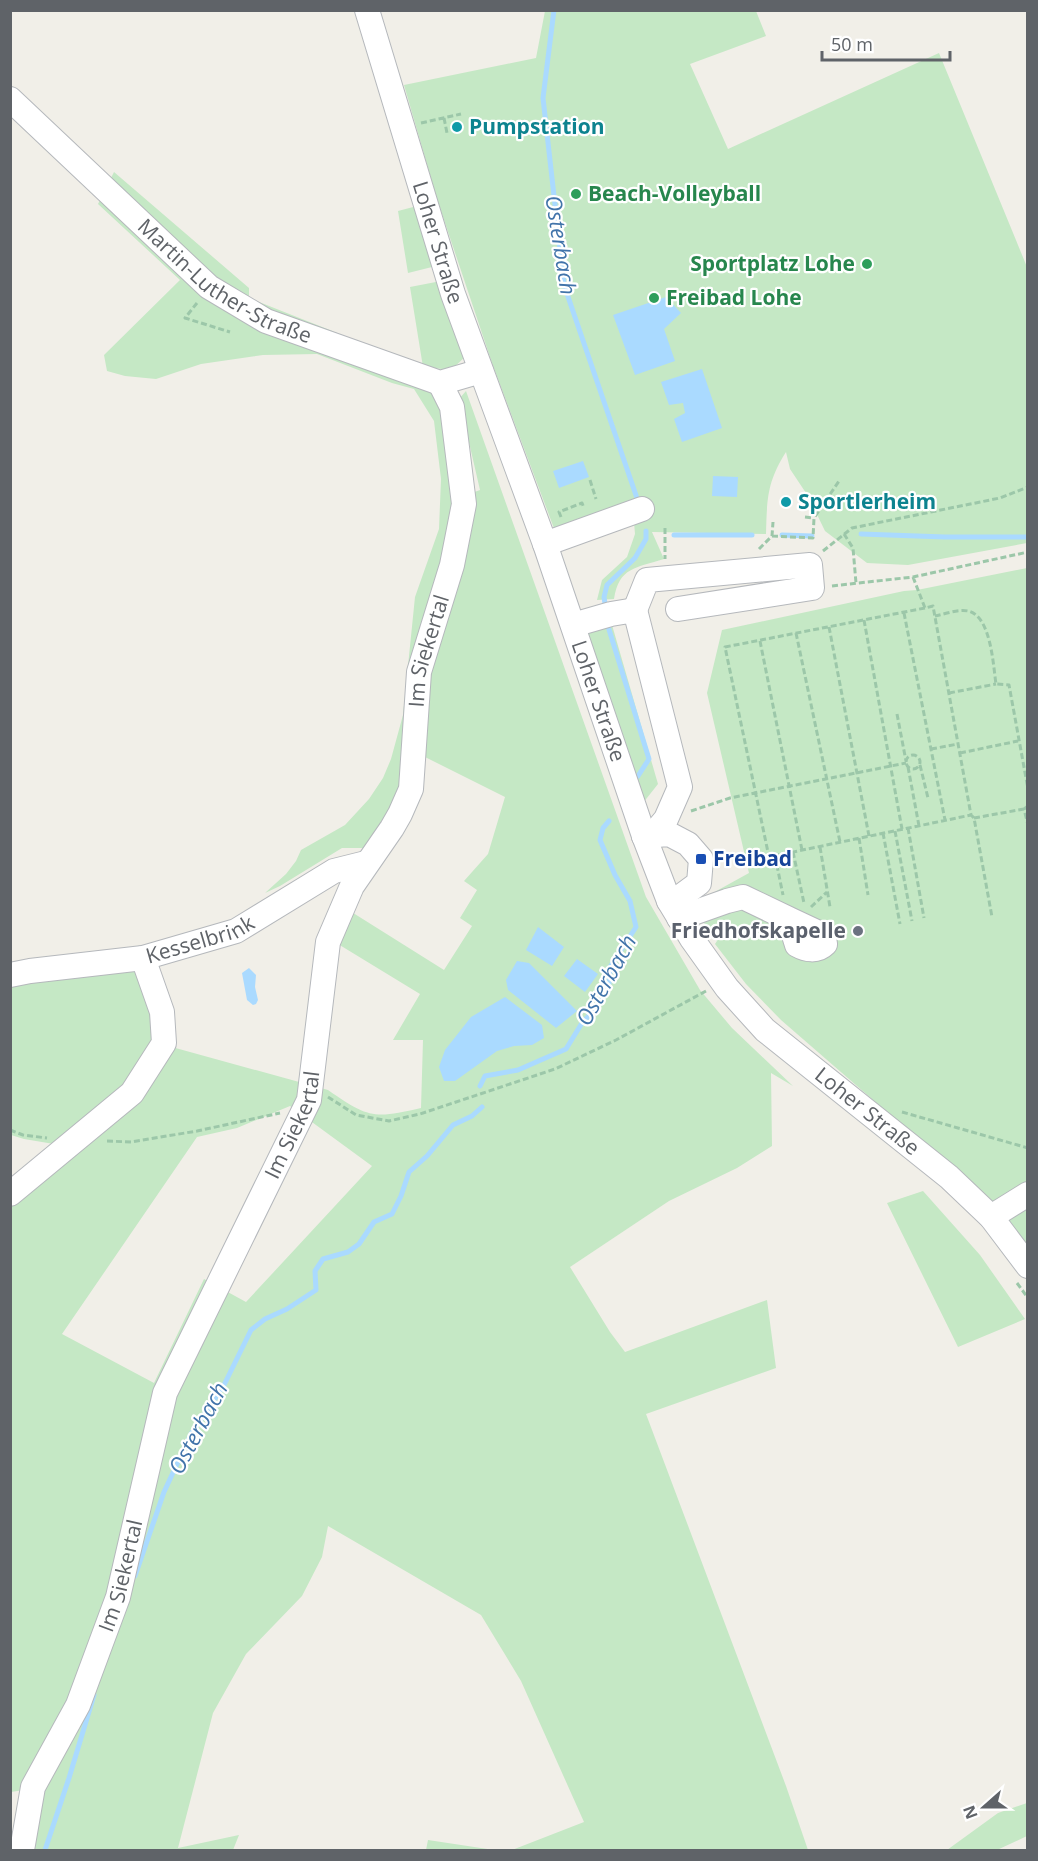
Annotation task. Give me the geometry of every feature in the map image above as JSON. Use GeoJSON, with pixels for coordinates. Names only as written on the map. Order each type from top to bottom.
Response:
{"type":"FeatureCollection","features":[{"type":"Feature","properties":{"kind":"street","name":"Loher Straße"},"geometry":{"type":"LineString","coordinates":[[367,10],[446,271],[545,544],[644,836],[674,909],[727,988],[765,1030],[949,1177],[991,1217],[1028,1266]]}},
{"type":"Feature","properties":{"kind":"street","name":"Martin-Luther-Straße"},"geometry":{"type":"LineString","coordinates":[[10,99],[209,287],[266,321],[440,382]]}},
{"type":"Feature","properties":{"kind":"street"},"geometry":{"type":"LineString","coordinates":[[440,382],[481,371]]}},
{"type":"Feature","properties":{"kind":"street","name":"Im Siekertal"},"geometry":{"type":"LineString","coordinates":[[22,1851],[33,1786],[78,1705],[118,1597],[165,1393],[309,1100],[328,942],[352,886],[400,814],[411,789],[419,672],[452,565],[464,504],[452,407],[440,382]]}},
{"type":"Feature","properties":{"kind":"street"},"geometry":{"type":"LineString","coordinates":[[545,544],[642,508]]}},
{"type":"Feature","properties":{"kind":"street"},"geometry":{"type":"LineString","coordinates":[[678,609],[811,577]]}},
{"type":"Feature","properties":{"kind":"street"},"geometry":{"type":"LineString","coordinates":[[644,836],[656,831],[666,819],[680,787],[635,610],[647,580],[811,577]]}},
{"type":"Feature","properties":{"kind":"street"},"geometry":{"type":"LineString","coordinates":[[573,625],[635,610]]}},
{"type":"Feature","properties":{"kind":"street"},"geometry":{"type":"LineString","coordinates":[[644,836],[669,834],[688,844],[701,859],[699,883],[680,897],[674,909]]}},
{"type":"Feature","properties":{"kind":"street","name":"Kesselbrink"},"geometry":{"type":"LineString","coordinates":[[10,1194],[132,1093],[164,1043],[162,1012],[143,958],[236,931],[334,871],[366,862]]}},
{"type":"Feature","properties":{"kind":"street"},"geometry":{"type":"LineString","coordinates":[[727,901],[757,883]]}},
{"type":"Feature","properties":{"kind":"street"},"geometry":{"type":"LineString","coordinates":[[674,909],[743,897],[797,916]]}},
{"type":"Feature","properties":{"kind":"street"},"geometry":{"type":"LineString","coordinates":[[10,975],[143,958]]}},
{"type":"Feature","properties":{"kind":"street"},"geometry":{"type":"LineString","coordinates":[[991,1217],[1028,1194]]}},
{"type":"Feature","properties":{"kind":"path"},"geometry":{"type":"LineString","coordinates":[[402,127],[460,114]]}},
{"type":"Feature","properties":{"kind":"path"},"geometry":{"type":"LineString","coordinates":[[444,118],[447,134]]}},
{"type":"Feature","properties":{"kind":"path"},"geometry":{"type":"LineString","coordinates":[[209,287],[184,318],[230,332]]}},
{"type":"Feature","properties":{"kind":"path"},"geometry":{"type":"LineString","coordinates":[[590,480],[596,499]]}},
{"type":"Feature","properties":{"kind":"path"},"geometry":{"type":"LineString","coordinates":[[772,536],[813,538],[814,518],[839,481]]}},
{"type":"Feature","properties":{"kind":"path"},"geometry":{"type":"LineString","coordinates":[[1028,487],[1000,498],[852,528],[814,558],[811,577],[856,583],[913,577],[1028,552]]}},
{"type":"Feature","properties":{"kind":"path"},"geometry":{"type":"LineString","coordinates":[[805,517],[814,518]]}},
{"type":"Feature","properties":{"kind":"path"},"geometry":{"type":"LineString","coordinates":[[758,550],[772,536],[772,522]]}},
{"type":"Feature","properties":{"kind":"path"},"geometry":{"type":"LineString","coordinates":[[664,554],[665,528]]}},
{"type":"Feature","properties":{"kind":"path"},"geometry":{"type":"LineString","coordinates":[[844,534],[853,548],[856,583]]}},
{"type":"Feature","properties":{"kind":"path"},"geometry":{"type":"LineString","coordinates":[[913,577],[918,595],[925,608]]}},
{"type":"Feature","properties":{"kind":"path"},"geometry":{"type":"LineString","coordinates":[[993,916],[972,816],[958,744],[933,606],[725,647],[769,857],[945,820],[972,816],[1026,807],[1028,825]]}},
{"type":"Feature","properties":{"kind":"path"},"geometry":{"type":"LineString","coordinates":[[935,616],[965,610],[975,613],[986,626],[996,684]]}},
{"type":"Feature","properties":{"kind":"path"},"geometry":{"type":"LineString","coordinates":[[904,612],[945,820]]}},
{"type":"Feature","properties":{"kind":"path"},"geometry":{"type":"LineString","coordinates":[[864,620],[902,829]]}},
{"type":"Feature","properties":{"kind":"path"},"geometry":{"type":"LineString","coordinates":[[829,627],[869,836]]}},
{"type":"Feature","properties":{"kind":"path"},"geometry":{"type":"LineString","coordinates":[[796,633],[840,842]]}},
{"type":"Feature","properties":{"kind":"path"},"geometry":{"type":"LineString","coordinates":[[760,640],[802,850]]}},
{"type":"Feature","properties":{"kind":"path"},"geometry":{"type":"LineString","coordinates":[[949,693],[996,684],[1009,685],[1028,789]]}},
{"type":"Feature","properties":{"kind":"path"},"geometry":{"type":"LineString","coordinates":[[897,714],[919,826]]}},
{"type":"Feature","properties":{"kind":"path"},"geometry":{"type":"LineString","coordinates":[[960,753],[1018,741]]}},
{"type":"Feature","properties":{"kind":"path"},"geometry":{"type":"LineString","coordinates":[[931,749],[958,744]]}},
{"type":"Feature","properties":{"kind":"path"},"geometry":{"type":"LineString","coordinates":[[906,764],[908,757],[917,756],[928,798]]}},
{"type":"Feature","properties":{"kind":"path"},"geometry":{"type":"LineString","coordinates":[[666,819],[730,798],[858,772],[906,764],[914,769],[920,761]]}},
{"type":"Feature","properties":{"kind":"path"},"geometry":{"type":"LineString","coordinates":[[908,828],[924,918]]}},
{"type":"Feature","properties":{"kind":"path"},"geometry":{"type":"LineString","coordinates":[[895,831],[912,921]]}},
{"type":"Feature","properties":{"kind":"path"},"geometry":{"type":"LineString","coordinates":[[883,833],[900,924]]}},
{"type":"Feature","properties":{"kind":"path"},"geometry":{"type":"LineString","coordinates":[[859,838],[868,894]]}},
{"type":"Feature","properties":{"kind":"path"},"geometry":{"type":"LineString","coordinates":[[820,846],[830,907]]}},
{"type":"Feature","properties":{"kind":"path"},"geometry":{"type":"LineString","coordinates":[[793,852],[797,916]]}},
{"type":"Feature","properties":{"kind":"path"},"geometry":{"type":"LineString","coordinates":[[775,856],[797,916]]}},
{"type":"Feature","properties":{"kind":"path"},"geometry":{"type":"LineString","coordinates":[[103,1141],[131,1142],[197,1131],[278,1113],[309,1100],[321,1092],[356,1115],[389,1121],[420,1114],[555,1069],[616,1040],[706,991]]}},
{"type":"Feature","properties":{"kind":"path"},"geometry":{"type":"LineString","coordinates":[[10,1130],[23,1135],[71,1142]]}},
{"type":"Feature","properties":{"kind":"green space"},"geometry":{"type":"Polygon","coordinates":[[[545,11],[756,11],[766,36],[690,64],[728,149],[939,53],[1027,267],[1027,543],[908,565],[867,563],[825,531],[808,496],[790,469],[786,452],[769,491],[766,534],[652,532],[664,559],[630,570],[616,588],[614,599],[597,600],[602,580],[627,557],[635,534],[634,522],[561,547],[492,363],[437,199],[404,85],[536,58],[545,11]]]}},
{"type":"Feature","properties":{"kind":"green space"},"geometry":{"type":"Polygon","coordinates":[[[114,172],[249,288],[249,298],[423,367],[410,287],[441,281],[466,356],[451,370],[424,367],[442,410],[458,498],[480,490],[459,399],[466,391],[646,897],[700,990],[732,1028],[793,1086],[771,1073],[772,1146],[737,1168],[669,1201],[570,1267],[625,1352],[767,1300],[776,1368],[646,1414],[808,1850],[512,1850],[584,1822],[521,1681],[481,1615],[328,1526],[322,1557],[302,1596],[246,1654],[213,1713],[178,1848],[239,1835],[233,1850],[18,1850],[30,1789],[11,1792],[11,1184],[54,1144],[11,1135],[11,968],[136,949],[161,1044],[328,1090],[353,1106],[372,1114],[392,1114],[421,1108],[423,1040],[393,1040],[420,994],[338,944],[350,911],[444,970],[472,926],[460,918],[477,890],[464,881],[488,854],[505,797],[421,755],[405,788],[366,848],[342,848],[265,893],[286,874],[301,850],[345,825],[369,799],[383,778],[391,759],[403,715],[415,597],[439,529],[441,479],[434,421],[414,389],[392,383],[317,354],[263,355],[201,364],[156,379],[125,376],[107,371],[104,355],[180,280],[98,204],[114,172]],[[290,1106],[237,1128],[197,1137],[62,1334],[154,1383],[204,1279],[246,1302],[372,1166],[290,1106]]]}},
{"type":"Feature","properties":{"kind":"green space"},"geometry":{"type":"Polygon","coordinates":[[[417,206],[436,266],[408,273],[398,211],[417,206]]]}},
{"type":"Feature","properties":{"kind":"green space"},"geometry":{"type":"Polygon","coordinates":[[[1027,568],[1027,1245],[986,1198],[781,1020],[746,984],[715,944],[717,941],[691,905],[749,873],[707,693],[722,630],[904,591],[1027,568]]]}},
{"type":"Feature","properties":{"kind":"green space"},"geometry":{"type":"Polygon","coordinates":[[[612,625],[658,784],[643,803],[584,633],[612,625]]]}},
{"type":"Feature","properties":{"kind":"green space"},"geometry":{"type":"Polygon","coordinates":[[[923,1191],[980,1255],[1025,1319],[958,1347],[887,1203],[923,1191]]]}},
{"type":"Feature","properties":{"kind":"green space"},"geometry":{"type":"Polygon","coordinates":[[[1027,1803],[1027,1836],[997,1850],[947,1850],[998,1813],[1027,1803]]]}},
{"type":"Feature","properties":{"kind":"green space"},"geometry":{"type":"Polygon","coordinates":[[[428,1840],[494,1850],[426,1850],[428,1840]]]}},
{"type":"Feature","properties":{"kind":"water"},"geometry":{"type":"Polygon","coordinates":[[[666,297],[681,313],[664,329],[675,361],[635,375],[613,315],[666,297]]]}},
{"type":"Feature","properties":{"kind":"water"},"geometry":{"type":"Polygon","coordinates":[[[702,369],[722,428],[682,442],[674,419],[685,413],[683,403],[669,405],[661,382],[702,369]]]}},
{"type":"Feature","properties":{"kind":"water"},"geometry":{"type":"Polygon","coordinates":[[[583,461],[589,477],[559,488],[553,471],[583,461]]]}},
{"type":"Feature","properties":{"kind":"water"},"geometry":{"type":"Polygon","coordinates":[[[713,476],[738,477],[737,497],[712,496],[713,476]]]}},
{"type":"Feature","properties":{"kind":"water"},"geometry":{"type":"Polygon","coordinates":[[[538,927],[564,947],[552,966],[526,950],[538,927]]]}},
{"type":"Feature","properties":{"kind":"water"},"geometry":{"type":"Polygon","coordinates":[[[577,959],[598,974],[585,992],[564,976],[577,959]]]}},
{"type":"Feature","properties":{"kind":"water"},"geometry":{"type":"Polygon","coordinates":[[[517,961],[529,963],[577,1011],[556,1028],[508,990],[506,980],[517,961]]]}},
{"type":"Feature","properties":{"kind":"water"},"geometry":{"type":"Polygon","coordinates":[[[249,968],[256,975],[255,987],[258,1000],[253,1005],[247,1000],[242,973],[249,968]]]}},
{"type":"Feature","properties":{"kind":"water"},"geometry":{"type":"Polygon","coordinates":[[[505,997],[542,1025],[544,1038],[532,1045],[514,1046],[497,1051],[455,1081],[444,1081],[439,1067],[445,1050],[471,1017],[505,997]]]}},
{"type":"Feature","properties":{"kind":"waterway","name":"Osterbach"},"geometry":{"type":"LineString","coordinates":[[554,10],[543,98],[564,285],[639,504]]}},
{"type":"Feature","properties":{"kind":"waterway","name":"Osterbach"},"geometry":{"type":"LineString","coordinates":[[606,610],[604,597],[607,585],[635,558],[646,539],[646,531]]}},
{"type":"Feature","properties":{"kind":"waterway"},"geometry":{"type":"LineString","coordinates":[[861,534],[1028,537]]}},
{"type":"Feature","properties":{"kind":"waterway"},"geometry":{"type":"LineString","coordinates":[[674,535],[752,535]]}},
{"type":"Feature","properties":{"kind":"waterway"},"geometry":{"type":"LineString","coordinates":[[782,535],[812,536]]}},
{"type":"Feature","properties":{"kind":"waterway","name":"Osterbach"},"geometry":{"type":"LineString","coordinates":[[607,623],[649,759],[638,776]]}},
{"type":"Feature","properties":{"kind":"waterway","name":"Osterbach"},"geometry":{"type":"LineString","coordinates":[[480,1086],[485,1076],[518,1070],[566,1049],[582,1023],[598,1006],[609,984],[610,967],[636,927],[630,901],[615,875],[600,840],[603,828],[609,821]]}},
{"type":"Feature","properties":{"kind":"waterway","name":"Osterbach"},"geometry":{"type":"LineString","coordinates":[[135,1576],[164,1492],[191,1434],[224,1385],[251,1330],[265,1319],[287,1309],[316,1290],[315,1271],[323,1259],[348,1252],[359,1244],[374,1222],[392,1214],[409,1172],[427,1156],[453,1125],[472,1116],[482,1107]]}},
{"type":"Feature","properties":{"kind":"waterway","name":"Osterbach"},"geometry":{"type":"LineString","coordinates":[[45,1850],[94,1695]]}},
{"type":"Feature","properties":{"kind":"place","name":"Pumpstation"},"geometry":{"type":"Point","coordinates":[457,127]}},
{"type":"Feature","properties":{"kind":"place","name":"Beach-Volleyball"},"geometry":{"type":"Point","coordinates":[576,194]}},
{"type":"Feature","properties":{"kind":"place","name":"Sportplatz Lohe"},"geometry":{"type":"Point","coordinates":[867,264]}},
{"type":"Feature","properties":{"kind":"place","name":"Freibad Lohe"},"geometry":{"type":"Point","coordinates":[654,298]}},
{"type":"Feature","properties":{"kind":"place","name":"Sportlerheim"},"geometry":{"type":"Point","coordinates":[786,502]}},
{"type":"Feature","properties":{"kind":"place","name":"Freibad"},"geometry":{"type":"Point","coordinates":[701,859]}},
{"type":"Feature","properties":{"kind":"place","name":"Friedhofskapelle"},"geometry":{"type":"Point","coordinates":[858,931]}}]}
